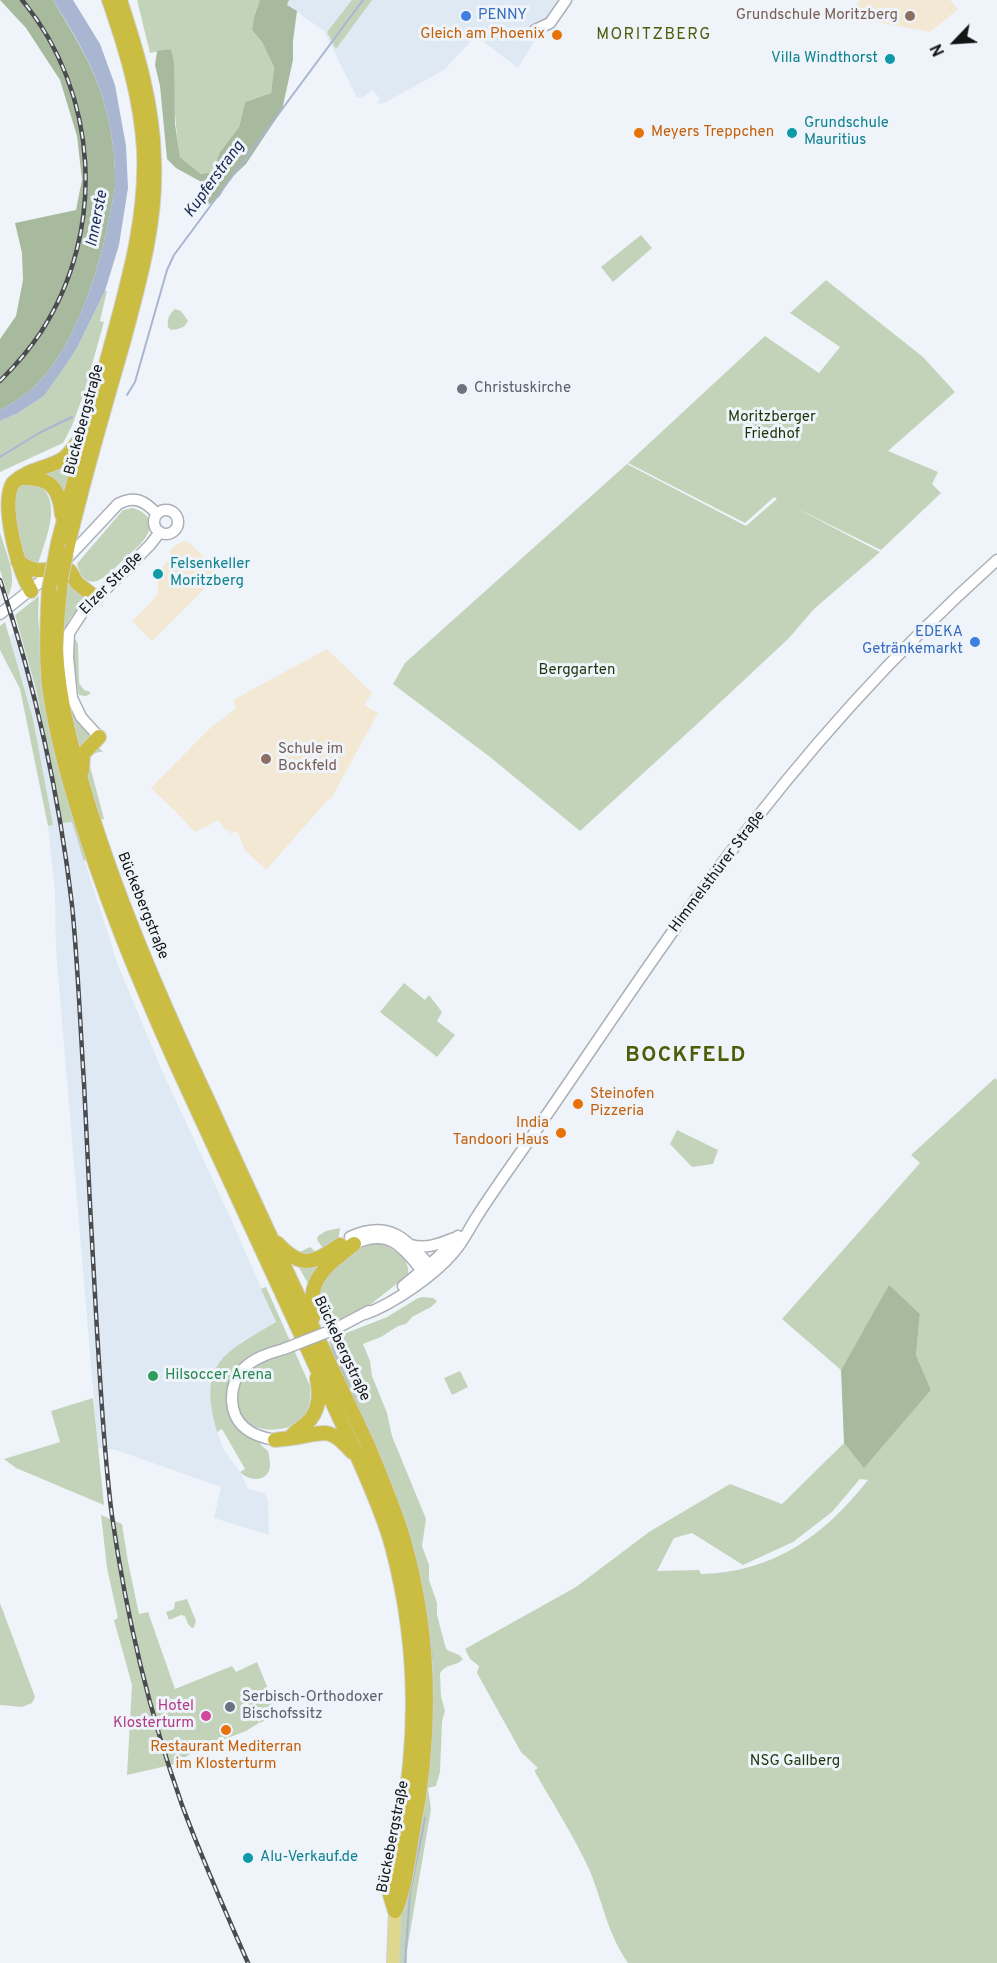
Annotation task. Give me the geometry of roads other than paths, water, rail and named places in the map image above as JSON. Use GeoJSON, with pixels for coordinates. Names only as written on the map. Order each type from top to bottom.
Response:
{"type":"FeatureCollection","features":[{"type":"Feature","properties":{"kind":"highway","name":"Bückebergstraße"},"geometry":{"type":"LineString","coordinates":[[109,0],[137,93],[143,143],[144,188],[139,235],[132,266],[63,521],[64,572],[57,618],[56,649],[59,680],[64,712],[82,782],[104,855],[136,938],[190,1063],[386,1488],[407,1551],[420,1614],[427,1723],[423,1774],[402,1896],[394,1911]]}},
{"type":"Feature","properties":{"kind":"highway","name":"Bückebergstraße"},"geometry":{"type":"LineString","coordinates":[[122,4],[146,89],[152,125],[155,162],[152,216],[137,289],[70,534],[62,549],[49,589],[47,643],[49,685],[70,783],[108,902],[150,1006],[378,1503],[391,1545],[411,1650],[413,1729],[406,1798],[390,1896],[394,1911]]}},
{"type":"Feature","properties":{"kind":"highway"},"geometry":{"type":"LineString","coordinates":[[31,591],[21,575],[10,540],[3,509],[4,498],[7,490],[19,478],[33,469],[64,457],[88,428]]}},
{"type":"Feature","properties":{"kind":"highway"},"geometry":{"type":"LineString","coordinates":[[19,478],[40,479],[52,485],[60,500],[63,521]]}},
{"type":"Feature","properties":{"kind":"highway"},"geometry":{"type":"LineString","coordinates":[[18,562],[30,569],[43,572],[64,572],[96,598]]}},
{"type":"Feature","properties":{"kind":"highway"},"geometry":{"type":"LineString","coordinates":[[82,782],[83,754],[99,737]]}},
{"type":"Feature","properties":{"kind":"highway"},"geometry":{"type":"LineString","coordinates":[[270,1235],[290,1256],[307,1261],[322,1258],[352,1240]]}},
{"type":"Feature","properties":{"kind":"highway"},"geometry":{"type":"LineString","coordinates":[[314,1330],[310,1298],[316,1282],[322,1271],[352,1240]]}},
{"type":"Feature","properties":{"kind":"highway"},"geometry":{"type":"LineString","coordinates":[[291,1437],[311,1419],[318,1403],[319,1392],[314,1361]]}},
{"type":"Feature","properties":{"kind":"highway"},"geometry":{"type":"LineString","coordinates":[[275,1440],[297,1438],[314,1433],[329,1433],[343,1441],[359,1460]]}},
{"type":"Feature","properties":{"kind":"main road"},"geometry":{"type":"LineString","coordinates":[[393,1963],[394,1911]]}},
{"type":"Feature","properties":{"kind":"street"},"geometry":{"type":"LineString","coordinates":[[535,30],[550,23],[566,0]]}},
{"type":"Feature","properties":{"kind":"street"},"geometry":{"type":"LineString","coordinates":[[0,614],[31,591],[64,572],[109,513],[125,501],[132,499],[141,501],[157,514],[155,525],[160,532]]}},
{"type":"Feature","properties":{"kind":"street","name":"Elzer Straße"},"geometry":{"type":"LineString","coordinates":[[99,737],[81,717],[70,688],[68,641],[71,628],[96,598],[150,545],[160,532],[173,531],[178,520],[174,513],[168,510],[157,514]]}},
{"type":"Feature","properties":{"kind":"street","name":"Himmelsthürer Straße"},"geometry":{"type":"LineString","coordinates":[[275,1440],[262,1437],[243,1426],[234,1411],[232,1391],[239,1374],[252,1362],[381,1309],[444,1263],[455,1251],[699,895],[805,758],[881,672],[936,616],[997,560]]}},
{"type":"Feature","properties":{"kind":"street","name":"Himmelsthürer Straße"},"geometry":{"type":"LineString","coordinates":[[365,1314],[426,1268],[477,1216]]}},
{"type":"Feature","properties":{"kind":"street"},"geometry":{"type":"LineString","coordinates":[[352,1240],[363,1231],[377,1229],[393,1233],[411,1245],[419,1247],[458,1237]]}},
{"type":"Feature","properties":{"kind":"street"},"geometry":{"type":"LineString","coordinates":[[352,1240],[375,1237],[391,1240],[426,1268]]}},
{"type":"Feature","properties":{"kind":"street"},"geometry":{"type":"LineString","coordinates":[[411,1245],[426,1268]]}},
{"type":"Feature","properties":{"kind":"water"},"geometry":{"type":"Polygon","coordinates":[[[53,0],[73,0],[100,44],[115,85],[126,146],[128,188],[119,245],[105,291],[77,348],[44,396],[18,413],[0,421],[0,410],[34,387],[49,371],[73,330],[84,306],[100,258],[115,187],[112,136],[101,92],[83,51],[53,0]]]}},
{"type":"Feature","properties":{"kind":"waterway","name":"Kupferstrang"},"geometry":{"type":"LineString","coordinates":[[127,395],[135,382],[167,270],[174,255],[363,0]]}},
{"type":"Feature","properties":{"kind":"waterway","name":"Kupferstrang"},"geometry":{"type":"LineString","coordinates":[[0,457],[39,433],[72,417]]}},
{"type":"Feature","properties":{"kind":"waterway"},"geometry":{"type":"LineString","coordinates":[[332,1348],[371,1436]]}},
{"type":"Feature","properties":{"kind":"waterway"},"geometry":{"type":"LineString","coordinates":[[375,1444],[401,1511]]}},
{"type":"Feature","properties":{"kind":"waterway"},"geometry":{"type":"LineString","coordinates":[[406,1525],[411,1543]]}},
{"type":"Feature","properties":{"kind":"waterway"},"geometry":{"type":"LineString","coordinates":[[427,1622],[432,1658]]}},
{"type":"Feature","properties":{"kind":"waterway"},"geometry":{"type":"LineString","coordinates":[[405,1963],[410,1893],[425,1818]]}},
{"type":"Feature","properties":{"kind":"railway"},"geometry":{"type":"LineString","coordinates":[[0,381],[22,358],[41,332],[62,292],[77,250],[84,207],[85,163],[79,119],[67,77],[48,37],[22,0]]}},
{"type":"Feature","properties":{"kind":"railway"},"geometry":{"type":"LineString","coordinates":[[0,580],[35,700],[53,781],[67,863],[79,994],[103,1424],[112,1516],[124,1589],[149,1699],[170,1770],[198,1845],[248,1963]]}},
{"type":"Feature","properties":{"kind":"place","name":"PENNY"},"geometry":{"type":"Point","coordinates":[466,16]}},
{"type":"Feature","properties":{"kind":"place","name":"Grundschule Moritzberg"},"geometry":{"type":"Point","coordinates":[910,16]}},
{"type":"Feature","properties":{"kind":"place","name":"Gleich am Phoenix"},"geometry":{"type":"Point","coordinates":[557,35]}},
{"type":"Feature","properties":{"kind":"place","name":"Villa Windthorst"},"geometry":{"type":"Point","coordinates":[890,59]}},
{"type":"Feature","properties":{"kind":"place","name":"Meyers Treppchen"},"geometry":{"type":"Point","coordinates":[639,133]}},
{"type":"Feature","properties":{"kind":"place","name":"Grundschule Mauritius"},"geometry":{"type":"Point","coordinates":[792,133]}},
{"type":"Feature","properties":{"kind":"place","name":"Christuskirche"},"geometry":{"type":"Point","coordinates":[462,389]}},
{"type":"Feature","properties":{"kind":"place","name":"Felsenkeller Moritzberg"},"geometry":{"type":"Point","coordinates":[158,574]}},
{"type":"Feature","properties":{"kind":"place","name":"EDEKA Getränkemarkt"},"geometry":{"type":"Point","coordinates":[975,642]}},
{"type":"Feature","properties":{"kind":"place","name":"Schule im Bockfeld"},"geometry":{"type":"Point","coordinates":[266,759]}},
{"type":"Feature","properties":{"kind":"place","name":"Steinofen Pizzeria"},"geometry":{"type":"Point","coordinates":[578,1104]}},
{"type":"Feature","properties":{"kind":"place","name":"India Tandoori Haus"},"geometry":{"type":"Point","coordinates":[561,1133]}},
{"type":"Feature","properties":{"kind":"place","name":"Hilsoccer Arena"},"geometry":{"type":"Point","coordinates":[153,1376]}},
{"type":"Feature","properties":{"kind":"place","name":"Serbisch-Orthodoxer Bischofssitz"},"geometry":{"type":"Point","coordinates":[230,1707]}},
{"type":"Feature","properties":{"kind":"place","name":"Hotel Klosterturm"},"geometry":{"type":"Point","coordinates":[206,1716]}},
{"type":"Feature","properties":{"kind":"place","name":"Restaurant Mediterran im Klosterturm"},"geometry":{"type":"Point","coordinates":[226,1730]}},
{"type":"Feature","properties":{"kind":"place","name":"Alu-Verkauf.de"},"geometry":{"type":"Point","coordinates":[248,1858]}},
{"type":"Feature","properties":{"kind":"district","name":"MORITZBERG"},"geometry":{"type":"Point","coordinates":[654,36]}},
{"type":"Feature","properties":{"kind":"district","name":"BOCKFELD"},"geometry":{"type":"Point","coordinates":[686,1057]}},
{"type":"Feature","properties":{"kind":"water label","name":"Innerste"},"geometry":{"type":"Point","coordinates":[98,219]}},
{"type":"Feature","properties":{"kind":"park label","name":"Moritzberger Friedhof"},"geometry":{"type":"Point","coordinates":[772,426]}},
{"type":"Feature","properties":{"kind":"park label","name":"Berggarten"},"geometry":{"type":"Point","coordinates":[577,671]}},
{"type":"Feature","properties":{"kind":"park label","name":"NSG Gallberg"},"geometry":{"type":"Point","coordinates":[795,1762]}}]}
